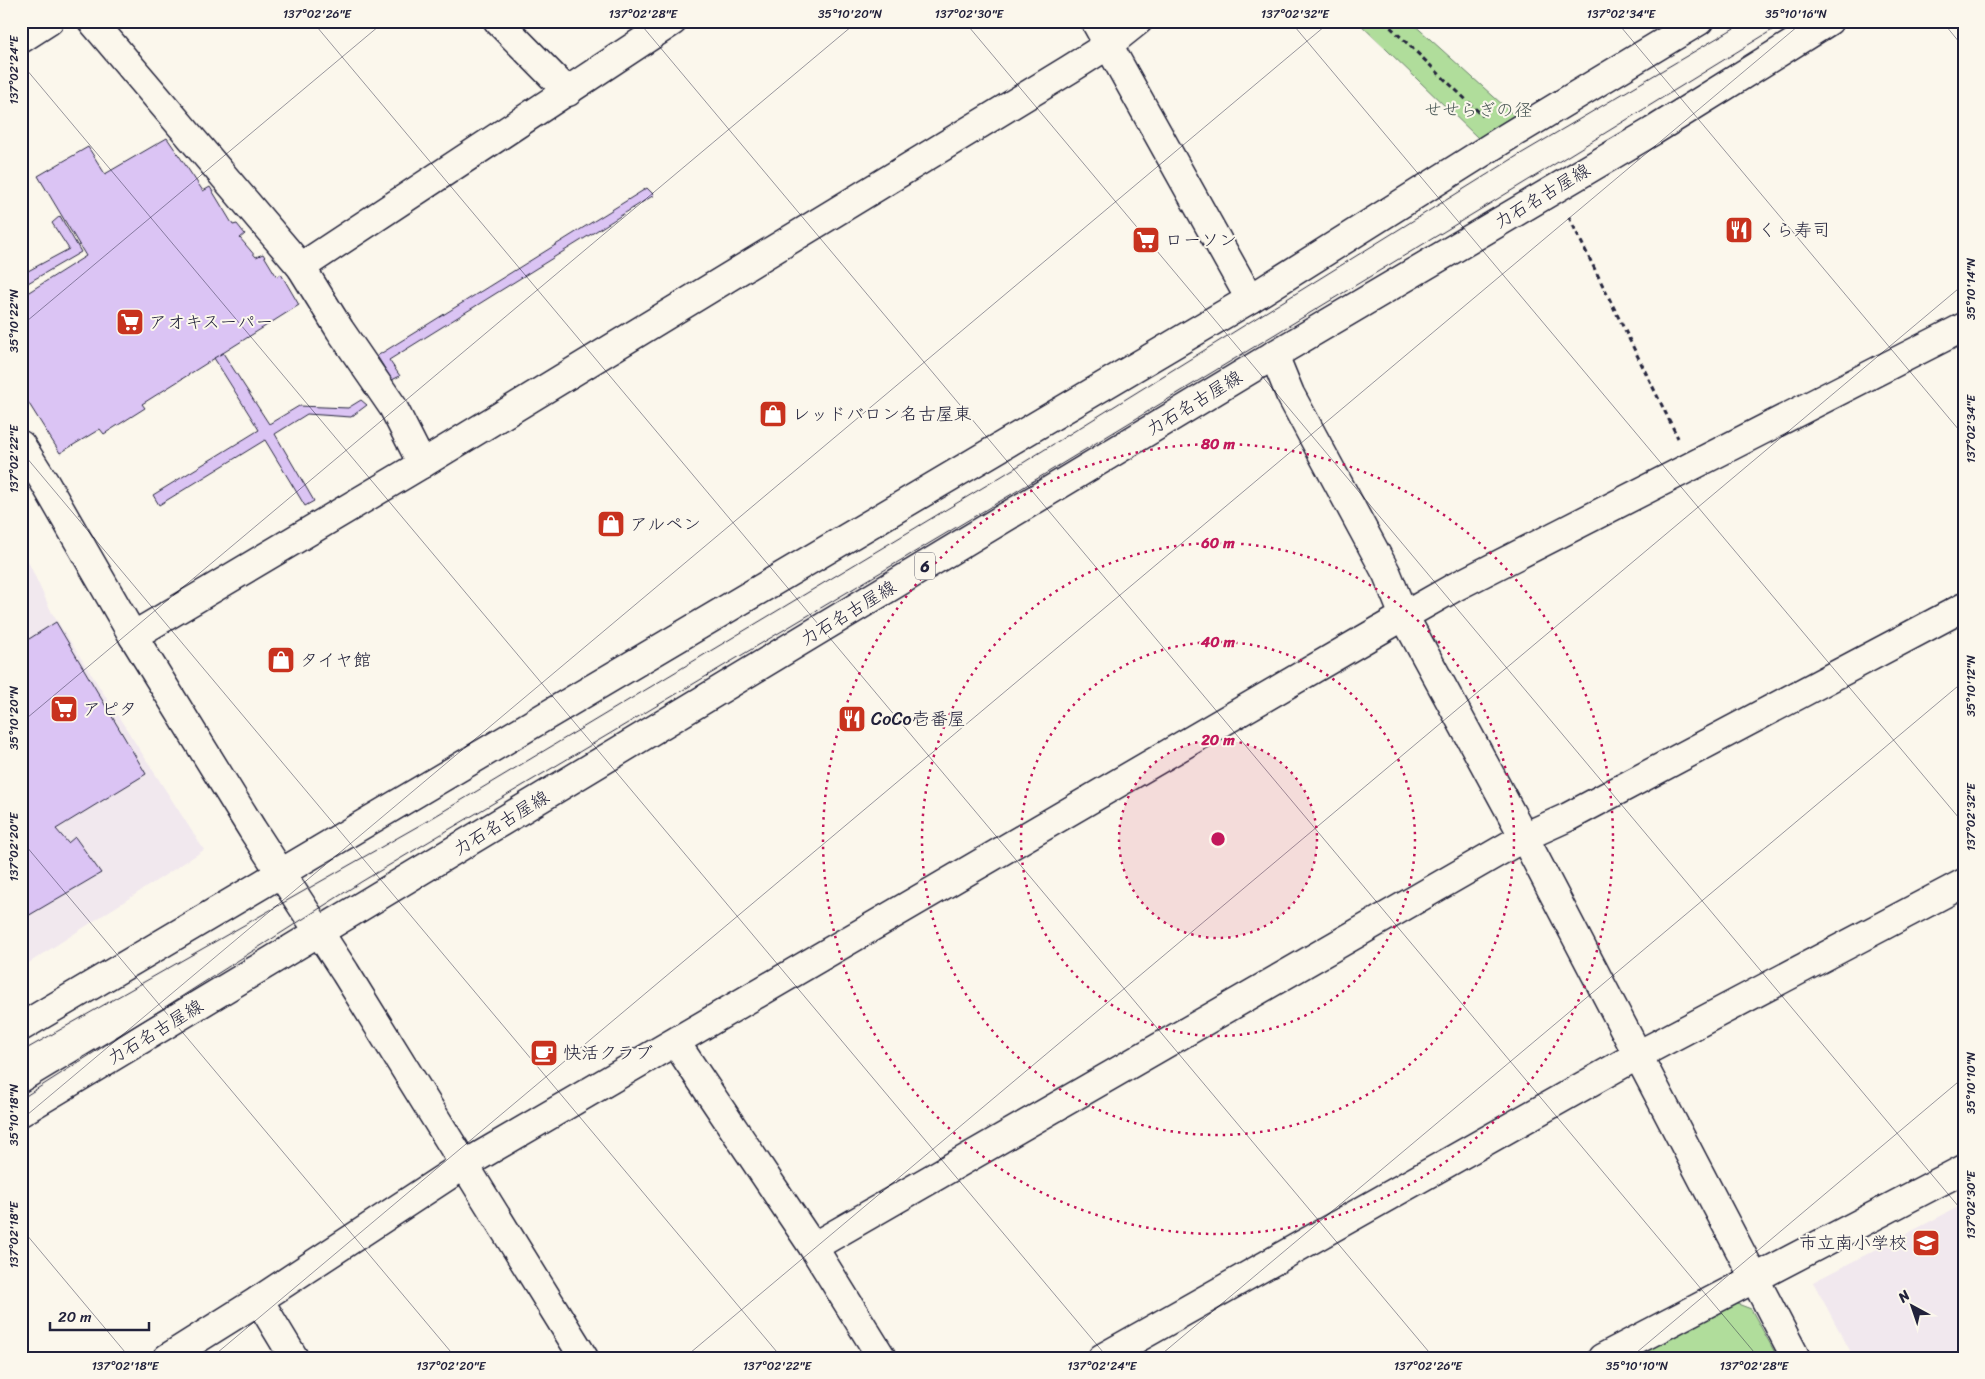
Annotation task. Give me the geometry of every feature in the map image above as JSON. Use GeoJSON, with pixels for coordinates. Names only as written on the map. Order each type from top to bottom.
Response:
{"type":"FeatureCollection","features":[{"type":"Feature","properties":{"kind":"street"},"geometry":{"type":"LineString","coordinates":[[21,39],[49,21]]}},
{"type":"Feature","properties":{"kind":"street"},"geometry":{"type":"LineString","coordinates":[[92,21],[301,267],[340,330],[394,407],[422,464]]}},
{"type":"Feature","properties":{"kind":"street"},"geometry":{"type":"LineString","coordinates":[[498,21],[568,92]]}},
{"type":"Feature","properties":{"kind":"street"},"geometry":{"type":"LineString","coordinates":[[301,267],[673,21]]}},
{"type":"Feature","properties":{"kind":"street"},"geometry":{"type":"LineString","coordinates":[[1095,21],[1250,299]]}},
{"type":"Feature","properties":{"kind":"street"},"geometry":{"type":"LineString","coordinates":[[133,636],[422,464],[1108,45],[1138,21]]}},
{"type":"Feature","properties":{"kind":"street"},"geometry":{"type":"LineString","coordinates":[[21,1027],[1250,299],[1507,137],[1699,21]]}},
{"type":"Feature","properties":{"kind":"street","name":"力石名古屋線"},"geometry":{"type":"LineString","coordinates":[[21,1112],[1274,355],[1653,131],[1829,21]]}},
{"type":"Feature","properties":{"kind":"street"},"geometry":{"type":"LineString","coordinates":[[167,1358],[464,1165],[676,1043],[1404,616],[1455,587],[1963,331]]}},
{"type":"Feature","properties":{"kind":"street"},"geometry":{"type":"LineString","coordinates":[[1274,355],[1290,394],[1387,574],[1404,616],[1524,837],[1796,1358]]}},
{"type":"Feature","properties":{"kind":"street"},"geometry":{"type":"LineString","coordinates":[[21,445],[133,636],[252,829],[320,932],[584,1358]]}},
{"type":"Feature","properties":{"kind":"street"},"geometry":{"type":"LineString","coordinates":[[813,1247],[1524,837],[1568,817],[1964,607]]}},
{"type":"Feature","properties":{"kind":"street"},"geometry":{"type":"LineString","coordinates":[[1102,1358],[1638,1056],[1964,883]]}},
{"type":"Feature","properties":{"kind":"street"},"geometry":{"type":"LineString","coordinates":[[676,1043],[813,1247],[882,1358]]}},
{"type":"Feature","properties":{"kind":"street"},"geometry":{"type":"LineString","coordinates":[[1602,1358],[1964,1169]]}},
{"type":"Feature","properties":{"kind":"street"},"geometry":{"type":"LineString","coordinates":[[259,1300],[294,1358]]}},
{"type":"Feature","properties":{"kind":"path"},"geometry":{"type":"LineString","coordinates":[[1384,21],[1507,137]]}},
{"type":"Feature","properties":{"kind":"path"},"geometry":{"type":"LineString","coordinates":[[1567,212],[1693,466]]}},
{"type":"Feature","properties":{"kind":"shaded area"},"geometry":{"type":"Polygon","coordinates":[[[21,546],[52,613],[204,850],[21,968],[21,546]]]}},
{"type":"Feature","properties":{"kind":"shaded area","name":"市立南小学校"},"geometry":{"type":"Polygon","coordinates":[[[1964,1204],[1964,1358],[1854,1358],[1813,1282],[1964,1204]]]}},
{"type":"Feature","properties":{"kind":"green space","name":"せせらぎの径"},"geometry":{"type":"Polygon","coordinates":[[[1357,21],[1410,21],[1514,115],[1478,138],[1357,21]]]}},
{"type":"Feature","properties":{"kind":"green space"},"geometry":{"type":"Polygon","coordinates":[[[1730,1301],[1751,1309],[1778,1358],[1618,1358],[1730,1301]]]}},
{"type":"Feature","properties":{"kind":"building"},"geometry":{"type":"Polygon","coordinates":[[[167,138],[203,191],[210,187],[233,225],[237,224],[245,234],[240,238],[256,257],[263,254],[277,277],[281,274],[299,305],[142,404],[145,408],[104,434],[100,429],[60,453],[21,391],[21,297],[86,256],[38,176],[88,147],[105,174],[167,138]]]}},
{"type":"Feature","properties":{"kind":"building"},"geometry":{"type":"Polygon","coordinates":[[[647,188],[654,195],[389,360],[400,376],[392,380],[377,356],[647,188]]]}},
{"type":"Feature","properties":{"kind":"building"},"geometry":{"type":"Polygon","coordinates":[[[60,216],[81,252],[21,287],[21,260],[28,271],[69,249],[52,223],[60,216]]]}},
{"type":"Feature","properties":{"kind":"building"},"geometry":{"type":"Polygon","coordinates":[[[223,353],[269,424],[299,406],[348,408],[361,400],[367,405],[351,417],[307,414],[275,434],[314,501],[305,506],[265,440],[159,505],[153,495],[259,430],[214,358],[223,353]]]}},
{"type":"Feature","properties":{"kind":"building","name":"アピタ"},"geometry":{"type":"Polygon","coordinates":[[[56,622],[146,774],[56,829],[68,843],[75,837],[101,873],[21,920],[21,644],[56,622]]]}},
{"type":"Feature","properties":{"kind":"tram line"},"geometry":{"type":"LineString","coordinates":[[21,1052],[427,821],[1002,476],[1517,156],[1746,21]]}},
{"type":"Feature","properties":{"kind":"tram line"},"geometry":{"type":"LineString","coordinates":[[21,1099],[361,882],[1012,494],[1787,21]]}},
{"type":"Feature","properties":{"kind":"place","name":"くら寿司"},"geometry":{"type":"Point","coordinates":[1739,230]}},
{"type":"Feature","properties":{"kind":"place","name":"ローソン"},"geometry":{"type":"Point","coordinates":[1146,240]}},
{"type":"Feature","properties":{"kind":"place","name":"アオキスーパー"},"geometry":{"type":"Point","coordinates":[130,322]}},
{"type":"Feature","properties":{"kind":"place","name":"レッドバロン名古屋東"},"geometry":{"type":"Point","coordinates":[773,414]}},
{"type":"Feature","properties":{"kind":"place","name":"アルペン"},"geometry":{"type":"Point","coordinates":[611,524]}},
{"type":"Feature","properties":{"kind":"place","name":"タイヤ館"},"geometry":{"type":"Point","coordinates":[281,660]}},
{"type":"Feature","properties":{"kind":"place","name":"アピタ"},"geometry":{"type":"Point","coordinates":[64,709]}},
{"type":"Feature","properties":{"kind":"place","name":"CoCo壱番屋"},"geometry":{"type":"Point","coordinates":[852,719]}},
{"type":"Feature","properties":{"kind":"place","name":"快活クラブ"},"geometry":{"type":"Point","coordinates":[544,1053]}},
{"type":"Feature","properties":{"kind":"place","name":"市立南小学校"},"geometry":{"type":"Point","coordinates":[1926,1243]}}]}
